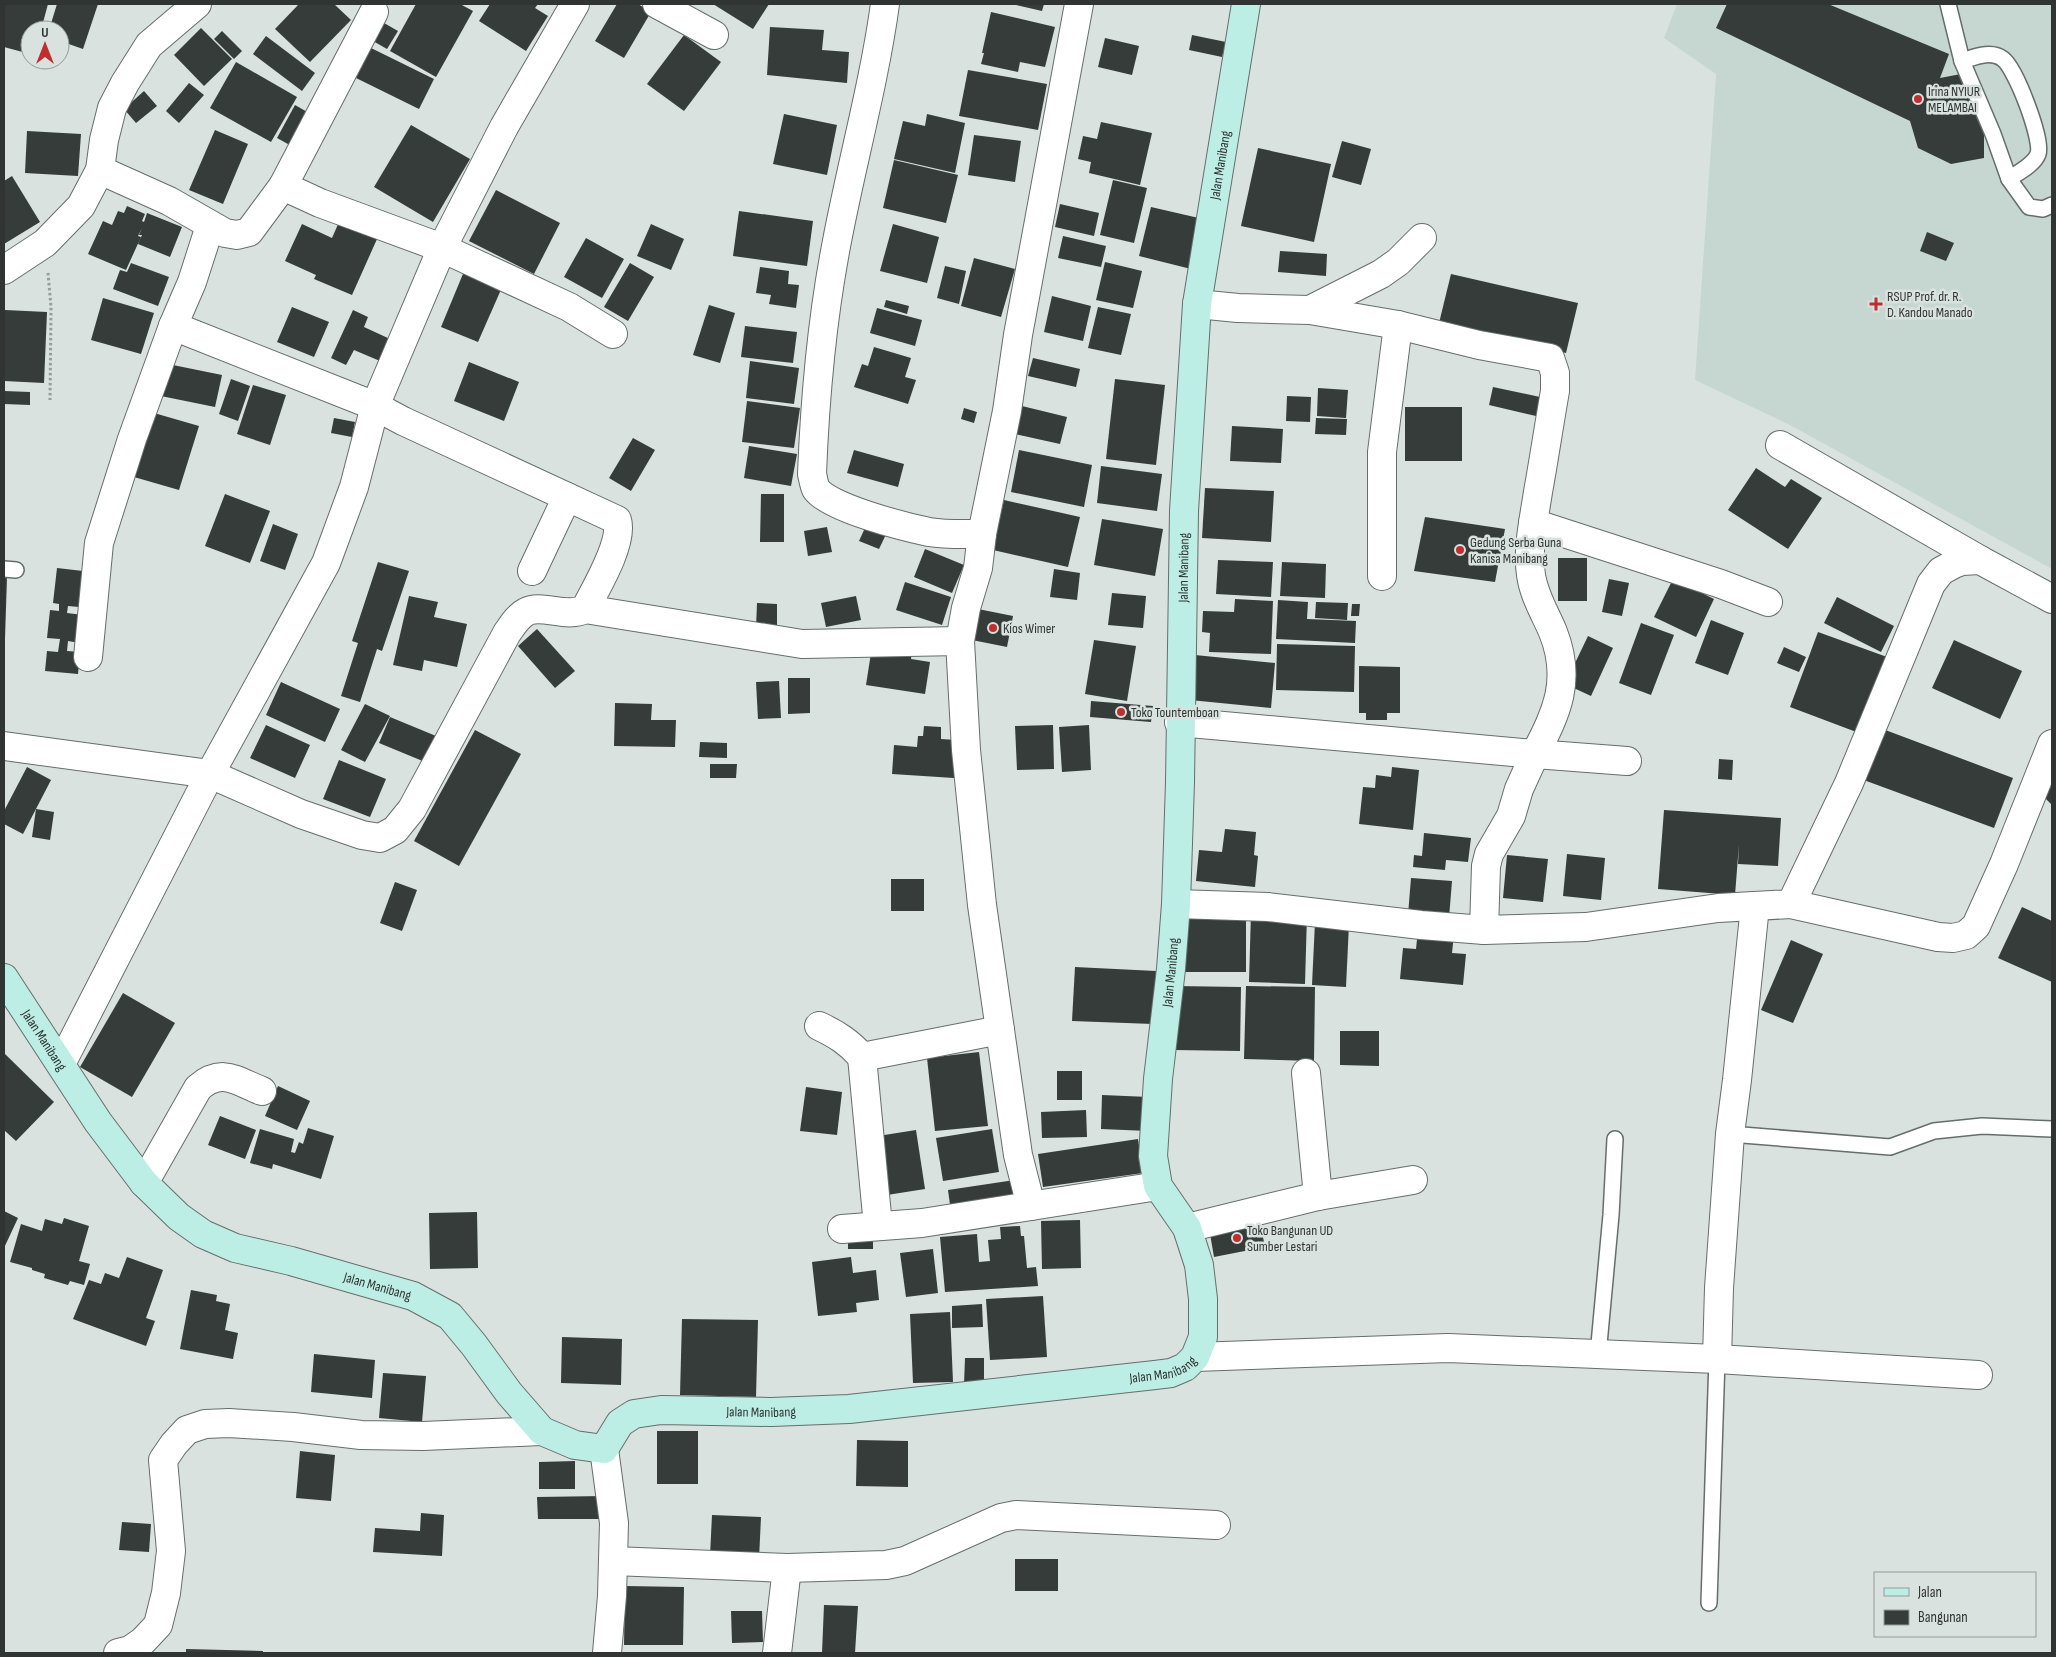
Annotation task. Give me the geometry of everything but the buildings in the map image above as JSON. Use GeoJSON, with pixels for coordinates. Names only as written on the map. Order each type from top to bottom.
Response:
{"type":"FeatureCollection","features":[{"type":"Feature","properties":{"kind":"street"},"geometry":{"type":"LineString","coordinates":[[4,270],[45,243],[81,206],[100,170],[104,140],[112,108],[124,82],[149,45],[197,4]]}},
{"type":"Feature","properties":{"kind":"street"},"geometry":{"type":"LineString","coordinates":[[61,1064],[210,774],[326,562],[354,486],[375,406],[442,248],[504,128],[576,4]]}},
{"type":"Feature","properties":{"kind":"street"},"geometry":{"type":"LineString","coordinates":[[657,4],[714,35]]}},
{"type":"Feature","properties":{"kind":"street"},"geometry":{"type":"LineString","coordinates":[[885,4],[874,68],[846,193],[830,282],[818,366],[812,474],[816,489],[831,501],[851,509],[930,532],[982,534]]}},
{"type":"Feature","properties":{"kind":"street"},"geometry":{"type":"LineString","coordinates":[[1031,1206],[1018,1155],[982,905],[966,750],[960,642],[966,608],[978,568],[982,534],[1007,411],[1018,335],[1079,4]]}},
{"type":"Feature","properties":{"kind":"street","name":"Jalan Manibang"},"geometry":{"type":"LineString","coordinates":[[4,978],[98,1122],[144,1183],[180,1217],[203,1234],[235,1248],[291,1261],[413,1296],[450,1316],[509,1393],[542,1431],[576,1445],[604,1448],[620,1423],[634,1414],[661,1410],[771,1412],[849,1409],[1155,1376],[1185,1367],[1195,1356],[1203,1337],[1203,1299],[1199,1265],[1187,1228],[1158,1186],[1153,1156],[1154,1120],[1171,969],[1176,904],[1180,782],[1179,722],[1184,511],[1197,304],[1246,4]]}},
{"type":"Feature","properties":{"kind":"street"},"geometry":{"type":"LineString","coordinates":[[100,170],[169,201],[225,233],[249,232],[283,186],[374,12]]}},
{"type":"Feature","properties":{"kind":"street"},"geometry":{"type":"LineString","coordinates":[[283,186],[320,203],[442,248],[569,307],[613,334]]}},
{"type":"Feature","properties":{"kind":"street"},"geometry":{"type":"LineString","coordinates":[[88,657],[99,543],[132,439],[173,326],[192,282],[210,226]]}},
{"type":"Feature","properties":{"kind":"street"},"geometry":{"type":"LineString","coordinates":[[1310,310],[1381,274],[1398,262],[1422,238]]}},
{"type":"Feature","properties":{"kind":"street"},"geometry":{"type":"LineString","coordinates":[[1197,304],[1238,308],[1310,310],[1398,325],[1479,345],[1550,358],[1555,373],[1555,391],[1533,523],[1531,576],[1538,601],[1553,634],[1562,671],[1562,691],[1556,713],[1519,789],[1511,816],[1489,854],[1486,866],[1484,930]]}},
{"type":"Feature","properties":{"kind":"street"},"geometry":{"type":"LineString","coordinates":[[1382,576],[1382,452],[1398,325]]}},
{"type":"Feature","properties":{"kind":"street"},"geometry":{"type":"LineString","coordinates":[[173,326],[375,406],[421,430],[617,520],[619,526],[613,552],[585,609]]}},
{"type":"Feature","properties":{"kind":"street"},"geometry":{"type":"LineString","coordinates":[[1780,445],[1980,560],[2052,599]]}},
{"type":"Feature","properties":{"kind":"street"},"geometry":{"type":"LineString","coordinates":[[532,571],[567,497]]}},
{"type":"Feature","properties":{"kind":"street"},"geometry":{"type":"LineString","coordinates":[[1533,523],[1721,584],[1768,602]]}},
{"type":"Feature","properties":{"kind":"street"},"geometry":{"type":"LineString","coordinates":[[1791,904],[1849,783],[1931,584],[1941,571],[1954,564],[1962,561],[1980,560]]}},
{"type":"Feature","properties":{"kind":"street"},"geometry":{"type":"LineString","coordinates":[[4,746],[210,774],[301,814],[362,836],[380,838],[395,830],[412,809],[507,633],[526,611],[579,612],[585,609],[802,644],[960,642]]}},
{"type":"Feature","properties":{"kind":"street"},"geometry":{"type":"LineString","coordinates":[[1179,722],[1627,761]]}},
{"type":"Feature","properties":{"kind":"street"},"geometry":{"type":"LineString","coordinates":[[1176,904],[1268,907],[1484,930],[1586,927],[1718,908],[1791,904],[1938,938],[1953,938],[1966,935],[1976,926],[2004,864],[2052,744]]}},
{"type":"Feature","properties":{"kind":"street"},"geometry":{"type":"LineString","coordinates":[[1717,1359],[1719,1288],[1730,1134],[1755,906]]}},
{"type":"Feature","properties":{"kind":"street"},"geometry":{"type":"LineString","coordinates":[[819,1026],[851,1044],[862,1057],[878,1226]]}},
{"type":"Feature","properties":{"kind":"street"},"geometry":{"type":"LineString","coordinates":[[862,1057],[1000,1030]]}},
{"type":"Feature","properties":{"kind":"street"},"geometry":{"type":"LineString","coordinates":[[1306,1073],[1318,1196]]}},
{"type":"Feature","properties":{"kind":"street"},"geometry":{"type":"LineString","coordinates":[[144,1183],[198,1088],[209,1079],[222,1075],[262,1091]]}},
{"type":"Feature","properties":{"kind":"street"},"geometry":{"type":"LineString","coordinates":[[1187,1228],[1318,1196],[1413,1180]]}},
{"type":"Feature","properties":{"kind":"street"},"geometry":{"type":"LineString","coordinates":[[842,1229],[922,1223],[1158,1186]]}},
{"type":"Feature","properties":{"kind":"street"},"geometry":{"type":"LineString","coordinates":[[1195,1356],[1448,1348],[1717,1359],[1978,1375]]}},
{"type":"Feature","properties":{"kind":"street"},"geometry":{"type":"LineString","coordinates":[[118,1653],[130,1650],[143,1641],[158,1625],[166,1593],[171,1551],[163,1460],[187,1430],[205,1424],[229,1423],[370,1435],[423,1436],[542,1431]]}},
{"type":"Feature","properties":{"kind":"street"},"geometry":{"type":"LineString","coordinates":[[604,1448],[614,1523],[607,1653]]}},
{"type":"Feature","properties":{"kind":"street"},"geometry":{"type":"LineString","coordinates":[[613,1562],[787,1568],[896,1563],[1006,1516],[1216,1525]]}},
{"type":"Feature","properties":{"kind":"street"},"geometry":{"type":"LineString","coordinates":[[777,1653],[787,1568]]}},
{"type":"Feature","properties":{"kind":"lane"},"geometry":{"type":"LineString","coordinates":[[1948,4],[1962,61],[1990,126],[2008,179],[2029,207],[2043,209],[2052,205]]}},
{"type":"Feature","properties":{"kind":"lane"},"geometry":{"type":"LineString","coordinates":[[1962,61],[1988,54],[2003,58],[2015,74],[2039,141],[2038,155],[2029,165],[2008,179]]}},
{"type":"Feature","properties":{"kind":"lane"},"geometry":{"type":"LineString","coordinates":[[1730,1134],[1890,1148],[1934,1131],[1982,1126],[2052,1129]]}},
{"type":"Feature","properties":{"kind":"lane"},"geometry":{"type":"LineString","coordinates":[[1598,1355],[1616,1139]]}},
{"type":"Feature","properties":{"kind":"lane"},"geometry":{"type":"LineString","coordinates":[[1709,1604],[1717,1359]]}},
{"type":"Feature","properties":{"kind":"path"},"geometry":{"type":"LineString","coordinates":[[45,243],[51,307],[50,400]]}},
{"type":"Feature","properties":{"kind":"shaded area","name":"RSUP Prof. dr. R. D. Kandou Manado"},"geometry":{"type":"Polygon","coordinates":[[[1677,4],[2052,4],[2052,569],[1790,425],[1695,380],[1716,74],[1664,38],[1677,4]]]}},
{"type":"Feature","properties":{"kind":"place","name":"Irina NYIUR MELAMBAI"},"geometry":{"type":"Point","coordinates":[1918,99]}},
{"type":"Feature","properties":{"kind":"place","name":"RSUP Prof. dr. R. D. Kandou Manado"},"geometry":{"type":"Point","coordinates":[1876,304]}},
{"type":"Feature","properties":{"kind":"place","name":"Gedung Serba Guna Kanisa Manibang"},"geometry":{"type":"Point","coordinates":[1460,550]}},
{"type":"Feature","properties":{"kind":"place","name":"Kios Wimer"},"geometry":{"type":"Point","coordinates":[993,628]}},
{"type":"Feature","properties":{"kind":"place","name":"Toko Tountemboan"},"geometry":{"type":"Point","coordinates":[1121,712]}},
{"type":"Feature","properties":{"kind":"place","name":"Toko Bangunan UD Sumber Lestari"},"geometry":{"type":"Point","coordinates":[1237,1238]}}]}
